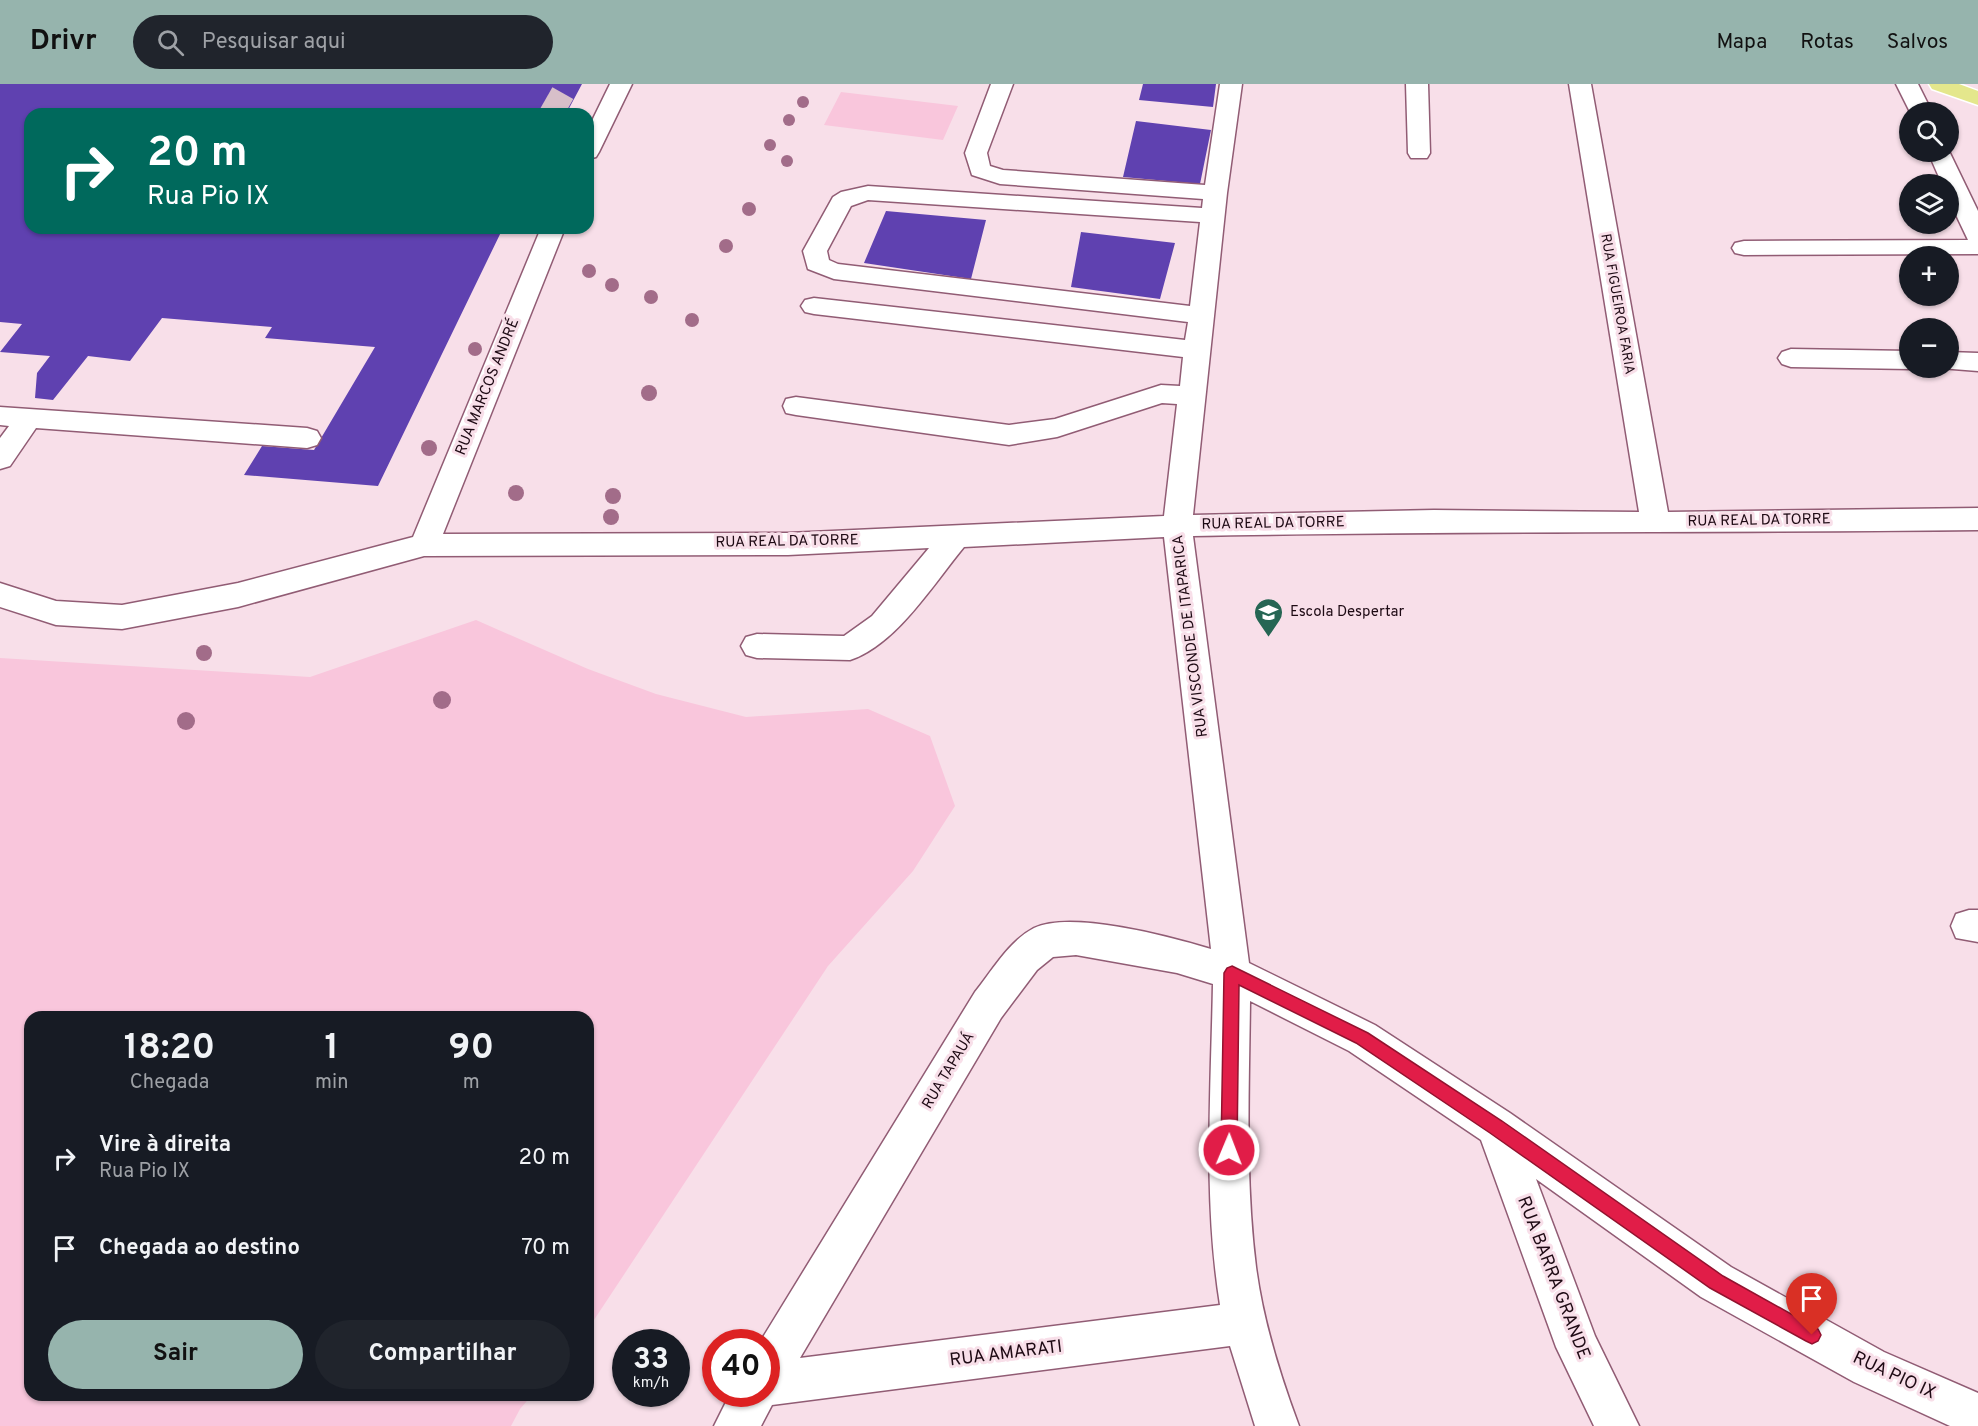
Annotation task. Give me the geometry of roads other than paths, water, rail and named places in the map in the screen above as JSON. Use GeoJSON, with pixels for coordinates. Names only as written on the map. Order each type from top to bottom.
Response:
{"type":"FeatureCollection","features":[{"type":"Feature","properties":{"kind":"main road"},"geometry":{"type":"LineString","coordinates":[[1940,84],[1978,99]]}},
{"type":"Feature","properties":{"kind":"street"},"geometry":{"type":"LineString","coordinates":[[594,137],[621,84]]}},
{"type":"Feature","properties":{"kind":"street"},"geometry":{"type":"LineString","coordinates":[[1002,84],[976,153],[980,170],[1000,177],[1213,204]]}},
{"type":"Feature","properties":{"kind":"street","name":"RUA VISCONDE DE ITAPARICA"},"geometry":{"type":"LineString","coordinates":[[1232,84],[1213,204],[1177,526],[1232,973],[1229,1150],[1235,1267],[1245,1323],[1263,1389],[1277,1426]]}},
{"type":"Feature","properties":{"kind":"street"},"geometry":{"type":"LineString","coordinates":[[1417,84],[1419,153]]}},
{"type":"Feature","properties":{"kind":"street","name":"RUA FIGUEIROA FARIA"},"geometry":{"type":"LineString","coordinates":[[1580,84],[1655,523]]}},
{"type":"Feature","properties":{"kind":"street"},"geometry":{"type":"LineString","coordinates":[[1907,84],[1916,102]]}},
{"type":"Feature","properties":{"kind":"street"},"geometry":{"type":"LineString","coordinates":[[1944,162],[1978,237]]}},
{"type":"Feature","properties":{"kind":"street"},"geometry":{"type":"LineString","coordinates":[[1200,315],[834,272],[817,264],[815,251],[841,202],[849,197],[868,193],[1213,204]]}},
{"type":"Feature","properties":{"kind":"street","name":"RUA MARCOS ANDRÉ"},"geometry":{"type":"LineString","coordinates":[[424,545],[551,234]]}},
{"type":"Feature","properties":{"kind":"street"},"geometry":{"type":"LineString","coordinates":[[1744,248],[1978,247]]}},
{"type":"Feature","properties":{"kind":"street"},"geometry":{"type":"LineString","coordinates":[[814,306],[1195,350]]}},
{"type":"Feature","properties":{"kind":"street"},"geometry":{"type":"LineString","coordinates":[[1791,358],[1899,360]]}},
{"type":"Feature","properties":{"kind":"street"},"geometry":{"type":"LineString","coordinates":[[1959,361],[1978,362]]}},
{"type":"Feature","properties":{"kind":"street"},"geometry":{"type":"LineString","coordinates":[[796,406],[1009,435],[1057,428],[1161,394],[1191,396]]}},
{"type":"Feature","properties":{"kind":"street"},"geometry":{"type":"LineString","coordinates":[[0,416],[307,438]]}},
{"type":"Feature","properties":{"kind":"street"},"geometry":{"type":"LineString","coordinates":[[0,459],[29,418]]}},
{"type":"Feature","properties":{"kind":"street","name":"RUA REAL DA TORRE"},"geometry":{"type":"LineString","coordinates":[[0,595],[56,613],[122,617],[238,596],[424,545],[788,544],[1177,526],[1434,521],[1655,523],[1978,519]]}},
{"type":"Feature","properties":{"kind":"street"},"geometry":{"type":"LineString","coordinates":[[757,646],[850,648],[884,624],[956,536]]}},
{"type":"Feature","properties":{"kind":"street","name":"RUA TAPAUÁ"},"geometry":{"type":"LineString","coordinates":[[780,1351],[988,1005],[1024,957],[1045,941],[1076,938],[1177,956],[1232,973]]}},
{"type":"Feature","properties":{"kind":"street","name":"RUA PIO IX"},"geometry":{"type":"LineString","coordinates":[[1232,973],[1362,1038],[1496,1127],[1716,1282],[1869,1367],[1978,1416]]}},
{"type":"Feature","properties":{"kind":"street","name":"RUA BARRA GRANDE"},"geometry":{"type":"LineString","coordinates":[[1496,1127],[1578,1347],[1617,1426]]}},
{"type":"Feature","properties":{"kind":"street","name":"RUA AMARATI"},"geometry":{"type":"LineString","coordinates":[[780,1382],[1245,1323]]}},
{"type":"Feature","properties":{"kind":"street"},"geometry":{"type":"LineString","coordinates":[[736,1426],[747,1407]]}},
{"type":"Feature","properties":{"kind":"tunnel"},"geometry":{"type":"LineString","coordinates":[[554,108],[568,84]]}},
{"type":"Feature","properties":{"kind":"place","name":"Escola Despertar"},"geometry":{"type":"Point","coordinates":[1269,638]}}]}
